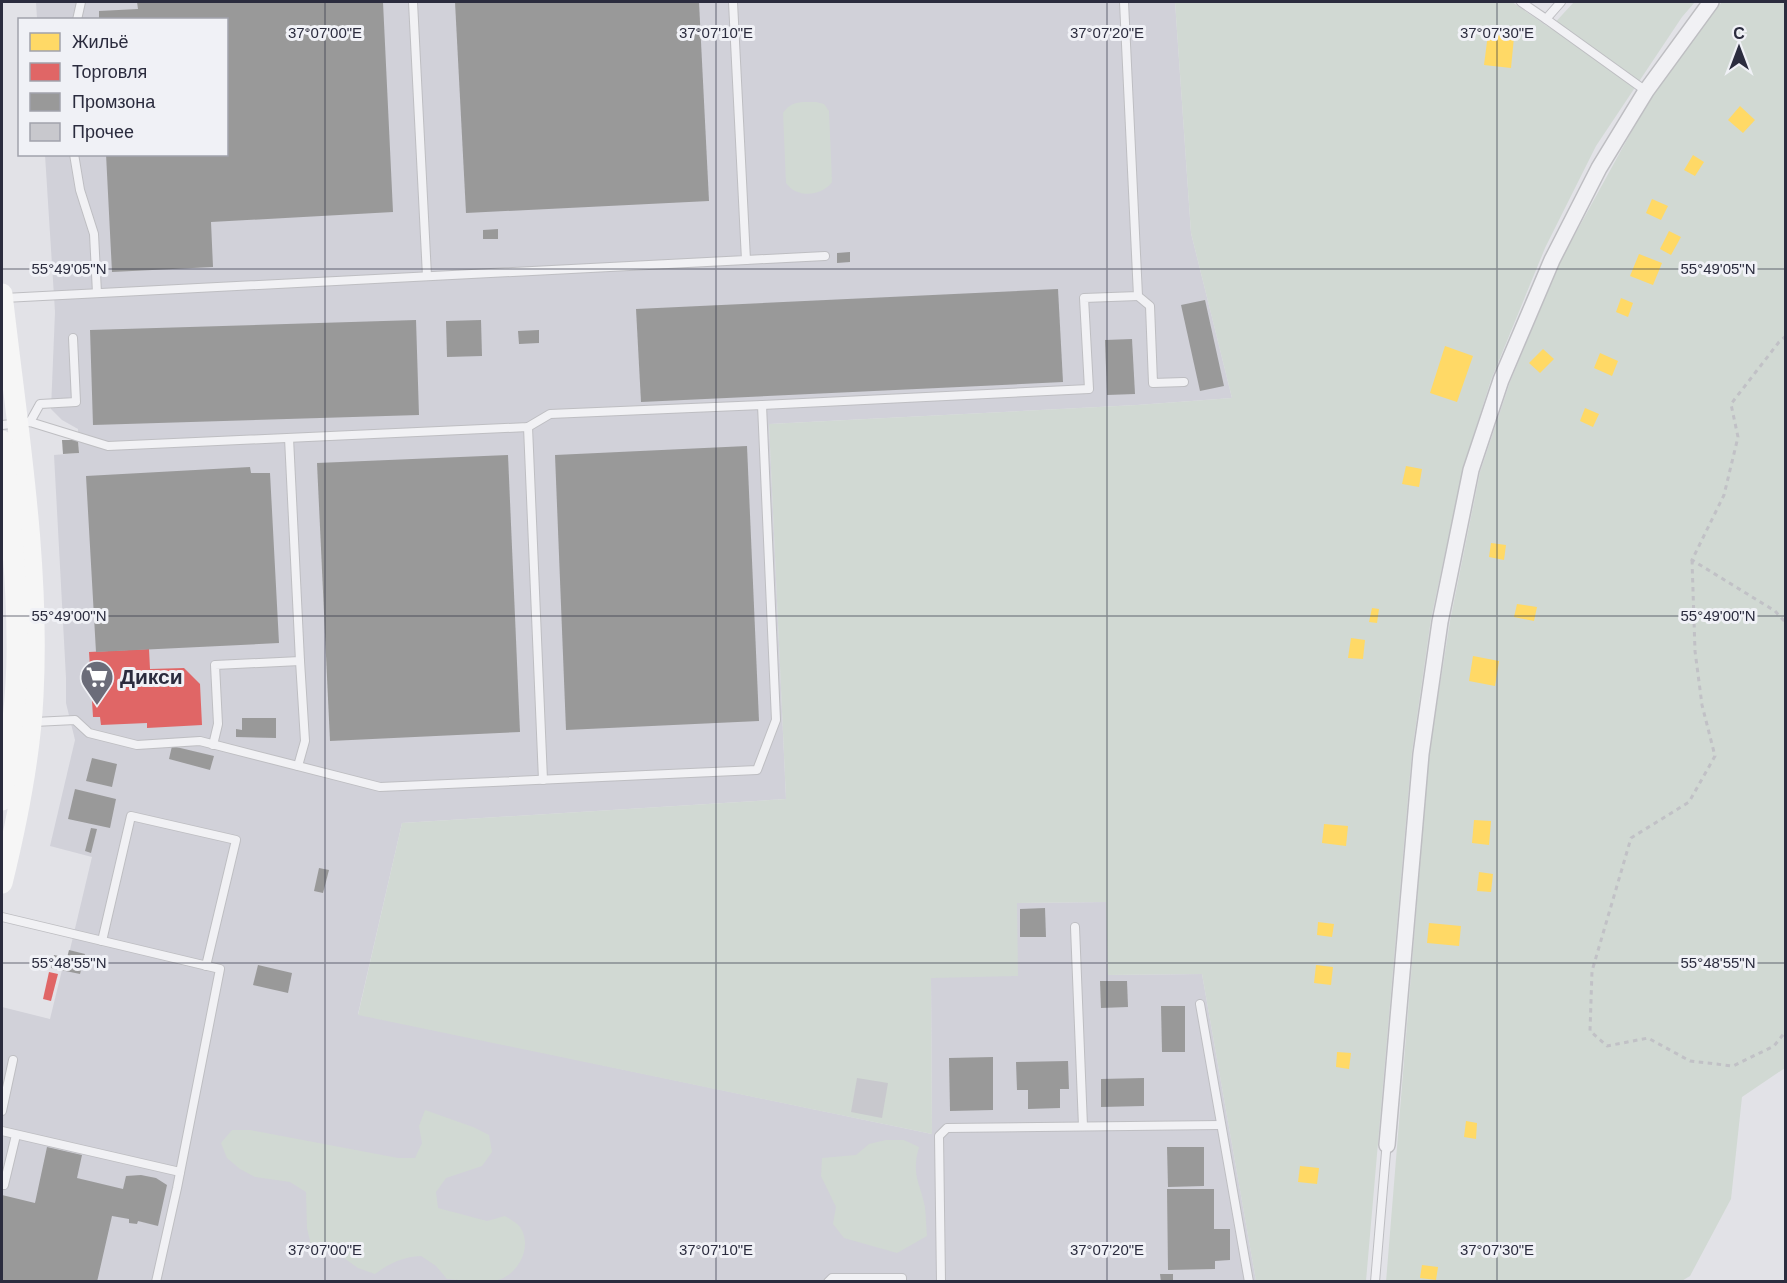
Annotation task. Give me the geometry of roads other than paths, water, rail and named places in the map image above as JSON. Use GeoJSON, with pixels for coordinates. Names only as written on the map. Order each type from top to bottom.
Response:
{"type":"FeatureCollection","features":[{"type":"Feature","properties":{"kind":"main road"},"geometry":{"type":"LineString","coordinates":[[2,294],[31,549],[34,642],[22,721],[2,800]]}},
{"type":"Feature","properties":{"kind":"main road"},"geometry":{"type":"LineString","coordinates":[[2,441],[14,550],[12,586],[27,761],[2,883]]}},
{"type":"Feature","properties":{"kind":"street"},"geometry":{"type":"LineString","coordinates":[[1386,1149],[1421,754],[1440,622],[1471,470],[1501,380],[1552,260],[1599,168],[1646,91],[1711,2]]}},
{"type":"Feature","properties":{"kind":"lane"},"geometry":{"type":"LineString","coordinates":[[78,18],[81,2]]}},
{"type":"Feature","properties":{"kind":"lane"},"geometry":{"type":"LineString","coordinates":[[412,2],[427,276]]}},
{"type":"Feature","properties":{"kind":"lane"},"geometry":{"type":"LineString","coordinates":[[733,2],[746,260]]}},
{"type":"Feature","properties":{"kind":"lane"},"geometry":{"type":"LineString","coordinates":[[1124,2],[1138,296]]}},
{"type":"Feature","properties":{"kind":"lane"},"geometry":{"type":"LineString","coordinates":[[1521,2],[1646,91]]}},
{"type":"Feature","properties":{"kind":"lane"},"geometry":{"type":"LineString","coordinates":[[1546,19],[1561,2]]}},
{"type":"Feature","properties":{"kind":"lane"},"geometry":{"type":"LineString","coordinates":[[74,156],[80,190],[94,234],[98,293]]}},
{"type":"Feature","properties":{"kind":"lane"},"geometry":{"type":"LineString","coordinates":[[2,298],[825,256]]}},
{"type":"Feature","properties":{"kind":"lane"},"geometry":{"type":"LineString","coordinates":[[16,424],[78,435],[108,446],[528,427],[550,414],[1089,389],[1084,298],[1138,296],[1150,306],[1153,383],[1184,382]]}},
{"type":"Feature","properties":{"kind":"lane"},"geometry":{"type":"LineString","coordinates":[[16,424],[40,404],[76,402],[73,338]]}},
{"type":"Feature","properties":{"kind":"lane"},"geometry":{"type":"LineString","coordinates":[[22,721],[75,720],[89,733],[137,745],[200,741],[380,787],[757,770],[776,720],[762,405]]}},
{"type":"Feature","properties":{"kind":"lane"},"geometry":{"type":"LineString","coordinates":[[528,427],[543,780]]}},
{"type":"Feature","properties":{"kind":"lane"},"geometry":{"type":"LineString","coordinates":[[289,438],[305,741],[298,766]]}},
{"type":"Feature","properties":{"kind":"lane"},"geometry":{"type":"LineString","coordinates":[[213,745],[218,724],[215,665],[300,661]]}},
{"type":"Feature","properties":{"kind":"lane"},"geometry":{"type":"LineString","coordinates":[[102,941],[132,816],[236,840],[206,966]]}},
{"type":"Feature","properties":{"kind":"lane"},"geometry":{"type":"LineString","coordinates":[[2,917],[220,969],[156,1281]]}},
{"type":"Feature","properties":{"kind":"lane"},"geometry":{"type":"LineString","coordinates":[[1075,927],[1083,1126]]}},
{"type":"Feature","properties":{"kind":"lane"},"geometry":{"type":"LineString","coordinates":[[1200,1004],[1249,1281]]}},
{"type":"Feature","properties":{"kind":"lane"},"geometry":{"type":"LineString","coordinates":[[2,1111],[14,1060]]}},
{"type":"Feature","properties":{"kind":"lane"},"geometry":{"type":"LineString","coordinates":[[941,1281],[939,1136],[947,1128],[1221,1125]]}},
{"type":"Feature","properties":{"kind":"lane"},"geometry":{"type":"LineString","coordinates":[[2,1131],[180,1172]]}},
{"type":"Feature","properties":{"kind":"lane"},"geometry":{"type":"LineString","coordinates":[[4,1185],[16,1135]]}},
{"type":"Feature","properties":{"kind":"lane"},"geometry":{"type":"LineString","coordinates":[[1375,1281],[1386,1149]]}},
{"type":"Feature","properties":{"kind":"lane"},"geometry":{"type":"LineString","coordinates":[[828,1281],[832,1278],[902,1278],[902,1281]]}},
{"type":"Feature","properties":{"kind":"place","name":"Дикси"},"geometry":{"type":"Point","coordinates":[97,706]}}]}
